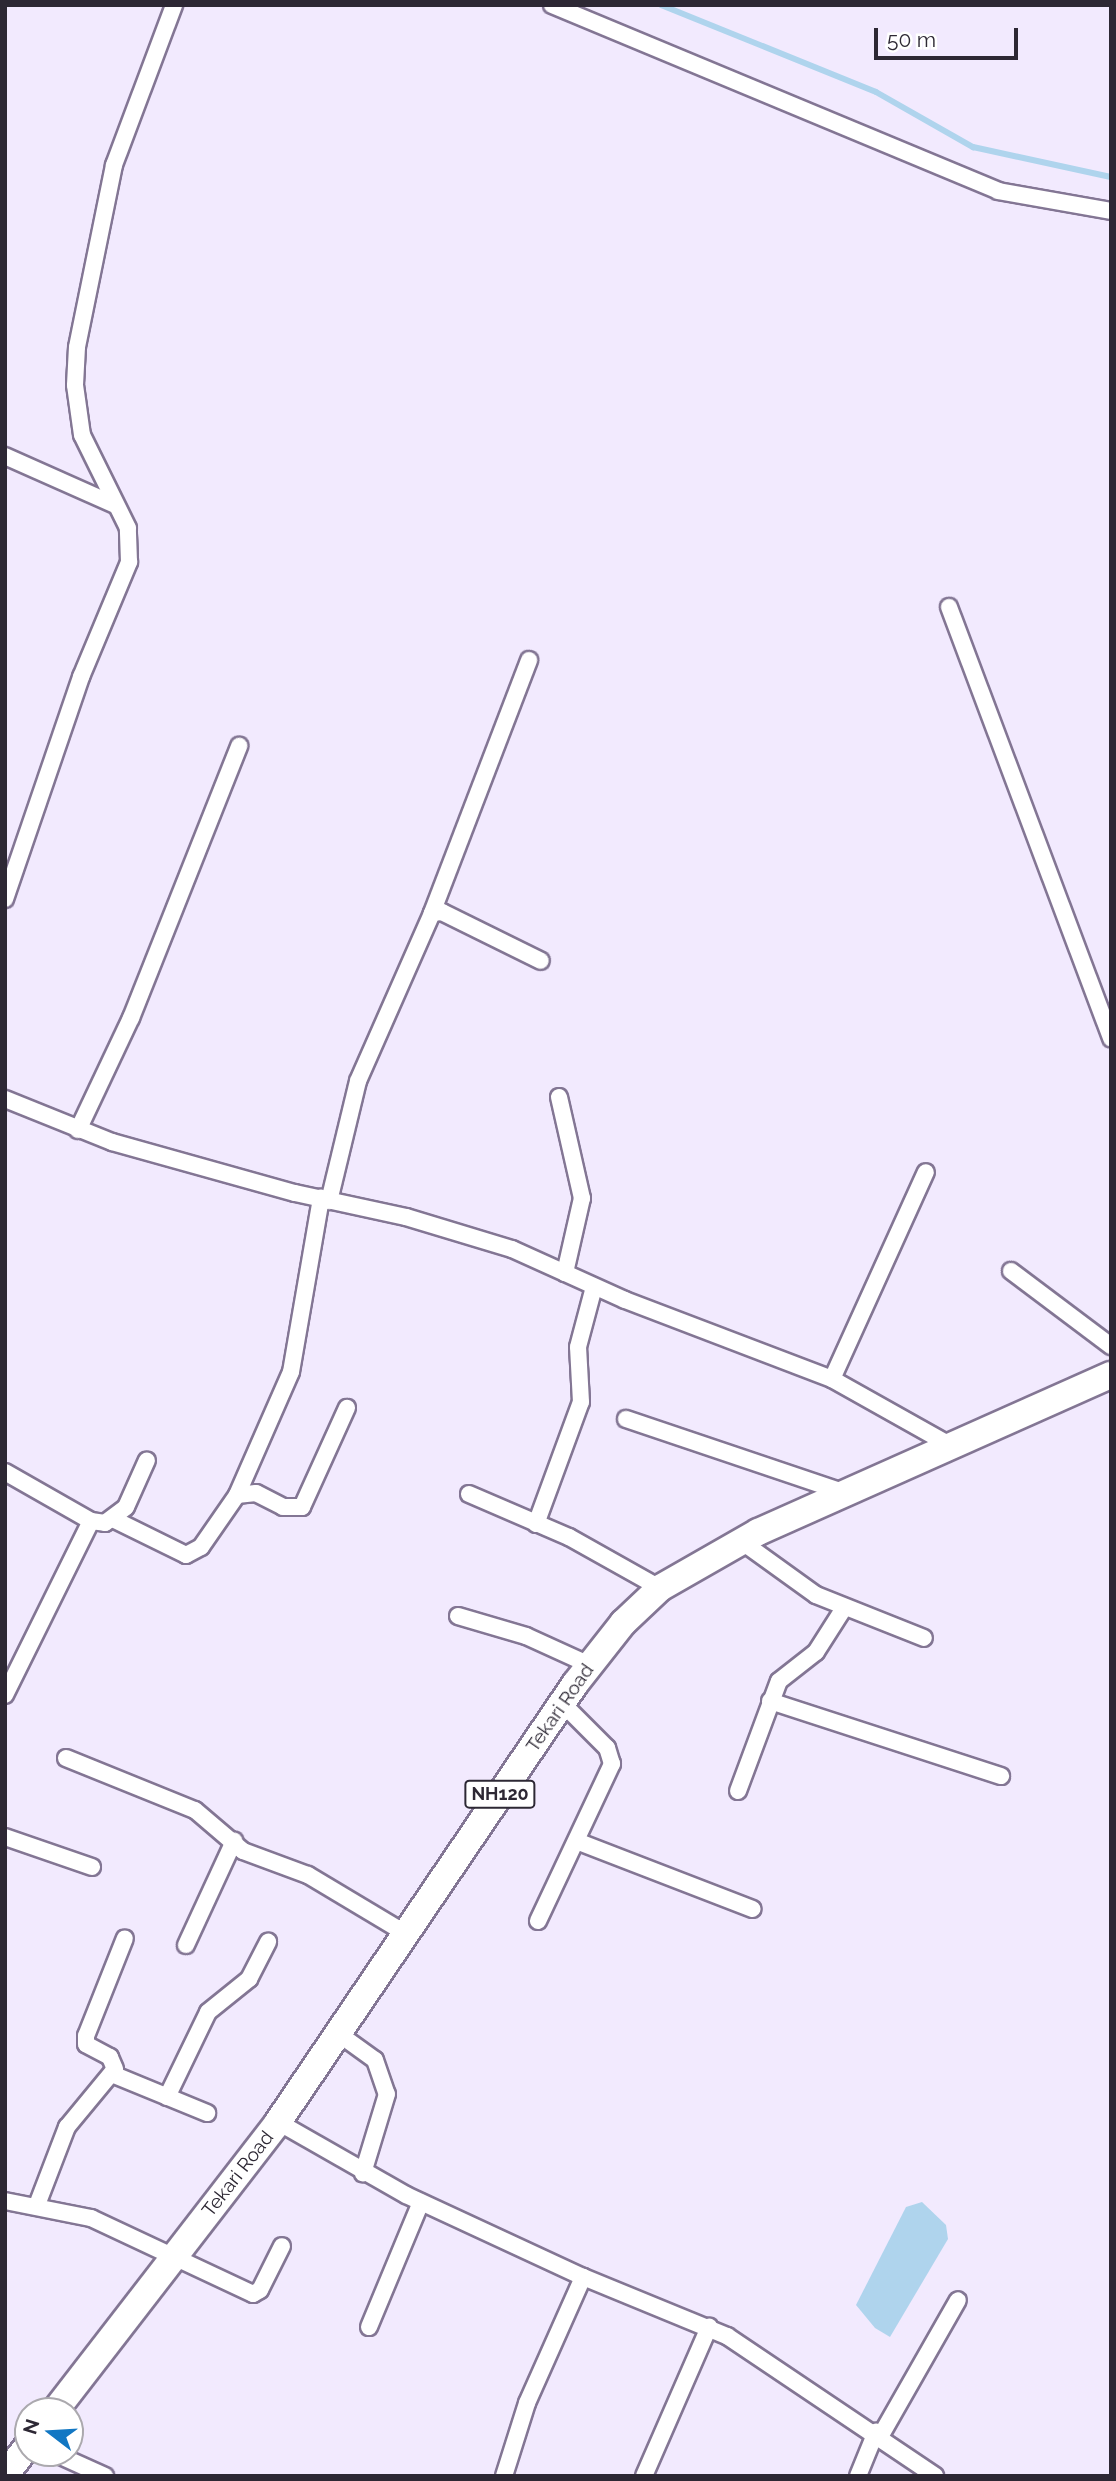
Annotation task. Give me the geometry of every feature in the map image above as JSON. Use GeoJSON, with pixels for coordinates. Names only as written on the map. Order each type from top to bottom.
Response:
{"type":"FeatureCollection","features":[{"type":"Feature","properties":{"kind":"highway","name":"Tekari Road"},"geometry":{"type":"LineString","coordinates":[[66,2397],[278,2122],[562,1703],[623,1623],[660,1588],[741,1541],[1111,1375]]}},
{"type":"Feature","properties":{"kind":"street"},"geometry":{"type":"LineString","coordinates":[[5,899],[81,677],[129,562],[128,528],[82,435],[75,385],[77,347],[114,165],[174,5]]}},
{"type":"Feature","properties":{"kind":"street"},"geometry":{"type":"LineString","coordinates":[[552,5],[998,191],[1111,211]]}},
{"type":"Feature","properties":{"kind":"street"},"geometry":{"type":"LineString","coordinates":[[5,456],[115,505]]}},
{"type":"Feature","properties":{"kind":"street"},"geometry":{"type":"LineString","coordinates":[[949,607],[1111,1039]]}},
{"type":"Feature","properties":{"kind":"street"},"geometry":{"type":"LineString","coordinates":[[5,1472],[91,1521],[115,1520],[186,1556],[201,1547],[237,1495],[291,1372],[325,1200],[358,1081],[432,913],[529,660]]}},
{"type":"Feature","properties":{"kind":"street"},"geometry":{"type":"LineString","coordinates":[[78,1130],[131,1018],[239,746]]}},
{"type":"Feature","properties":{"kind":"street"},"geometry":{"type":"LineString","coordinates":[[432,913],[442,912],[541,961]]}},
{"type":"Feature","properties":{"kind":"street"},"geometry":{"type":"LineString","coordinates":[[559,1097],[582,1198],[565,1273]]}},
{"type":"Feature","properties":{"kind":"street"},"geometry":{"type":"LineString","coordinates":[[5,1099],[78,1130],[325,1200],[472,1234],[594,1287],[832,1379],[953,1447]]}},
{"type":"Feature","properties":{"kind":"street"},"geometry":{"type":"LineString","coordinates":[[832,1379],[926,1172]]}},
{"type":"Feature","properties":{"kind":"street"},"geometry":{"type":"LineString","coordinates":[[1012,1271],[1111,1346]]}},
{"type":"Feature","properties":{"kind":"street"},"geometry":{"type":"LineString","coordinates":[[536,1524],[581,1402],[584,1388],[578,1347],[594,1287]]}},
{"type":"Feature","properties":{"kind":"street"},"geometry":{"type":"LineString","coordinates":[[237,1495],[256,1493],[283,1507],[302,1507],[347,1408]]}},
{"type":"Feature","properties":{"kind":"street"},"geometry":{"type":"LineString","coordinates":[[626,1419],[846,1493]]}},
{"type":"Feature","properties":{"kind":"street"},"geometry":{"type":"LineString","coordinates":[[115,1520],[126,1507],[147,1460]]}},
{"type":"Feature","properties":{"kind":"street"},"geometry":{"type":"LineString","coordinates":[[469,1494],[569,1537],[660,1588]]}},
{"type":"Feature","properties":{"kind":"street"},"geometry":{"type":"LineString","coordinates":[[5,1695],[91,1521]]}},
{"type":"Feature","properties":{"kind":"street"},"geometry":{"type":"LineString","coordinates":[[741,1541],[797,1584],[844,1608],[924,1638]]}},
{"type":"Feature","properties":{"kind":"street"},"geometry":{"type":"LineString","coordinates":[[738,1791],[770,1700],[785,1673],[829,1637],[844,1608]]}},
{"type":"Feature","properties":{"kind":"street"},"geometry":{"type":"LineString","coordinates":[[458,1616],[526,1636],[590,1665]]}},
{"type":"Feature","properties":{"kind":"street"},"geometry":{"type":"LineString","coordinates":[[770,1700],[1001,1776]]}},
{"type":"Feature","properties":{"kind":"street"},"geometry":{"type":"LineString","coordinates":[[538,1921],[579,1842],[610,1773],[611,1755],[562,1703]]}},
{"type":"Feature","properties":{"kind":"street"},"geometry":{"type":"LineString","coordinates":[[66,1758],[195,1810],[251,1855],[330,1887],[405,1933]]}},
{"type":"Feature","properties":{"kind":"street"},"geometry":{"type":"LineString","coordinates":[[5,1836],[92,1867]]}},
{"type":"Feature","properties":{"kind":"street"},"geometry":{"type":"LineString","coordinates":[[186,1945],[234,1841]]}},
{"type":"Feature","properties":{"kind":"street"},"geometry":{"type":"LineString","coordinates":[[579,1842],[753,1909]]}},
{"type":"Feature","properties":{"kind":"street"},"geometry":{"type":"LineString","coordinates":[[37,2205],[67,2127],[112,2074],[114,2062],[91,2049],[86,2036],[125,1938]]}},
{"type":"Feature","properties":{"kind":"street"},"geometry":{"type":"LineString","coordinates":[[167,2097],[208,2012],[249,1979],[268,1942]]}},
{"type":"Feature","properties":{"kind":"street"},"geometry":{"type":"LineString","coordinates":[[339,2034],[375,2060],[387,2094],[363,2172]]}},
{"type":"Feature","properties":{"kind":"street"},"geometry":{"type":"LineString","coordinates":[[112,2074],[207,2113]]}},
{"type":"Feature","properties":{"kind":"street"},"geometry":{"type":"LineString","coordinates":[[278,2122],[363,2172],[421,2202],[583,2277],[709,2327],[878,2434],[920,2470],[935,2476]]}},
{"type":"Feature","properties":{"kind":"street"},"geometry":{"type":"LineString","coordinates":[[5,2200],[91,2218],[253,2294],[260,2290],[282,2246]]}},
{"type":"Feature","properties":{"kind":"street"},"geometry":{"type":"LineString","coordinates":[[369,2327],[421,2202]]}},
{"type":"Feature","properties":{"kind":"street"},"geometry":{"type":"LineString","coordinates":[[504,2476],[527,2403],[583,2277]]}},
{"type":"Feature","properties":{"kind":"street"},"geometry":{"type":"LineString","coordinates":[[858,2476],[878,2434],[958,2300]]}},
{"type":"Feature","properties":{"kind":"street"},"geometry":{"type":"LineString","coordinates":[[644,2476],[709,2327]]}},
{"type":"Feature","properties":{"kind":"street"},"geometry":{"type":"LineString","coordinates":[[84,2467],[105,2476]]}},
{"type":"Feature","properties":{"kind":"water"},"geometry":{"type":"Polygon","coordinates":[[[922,2202],[946,2225],[948,2239],[890,2337],[875,2328],[856,2305],[906,2207],[922,2202]]]}},
{"type":"Feature","properties":{"kind":"waterway"},"geometry":{"type":"LineString","coordinates":[[661,5],[876,92],[973,147],[1111,177]]}}]}
